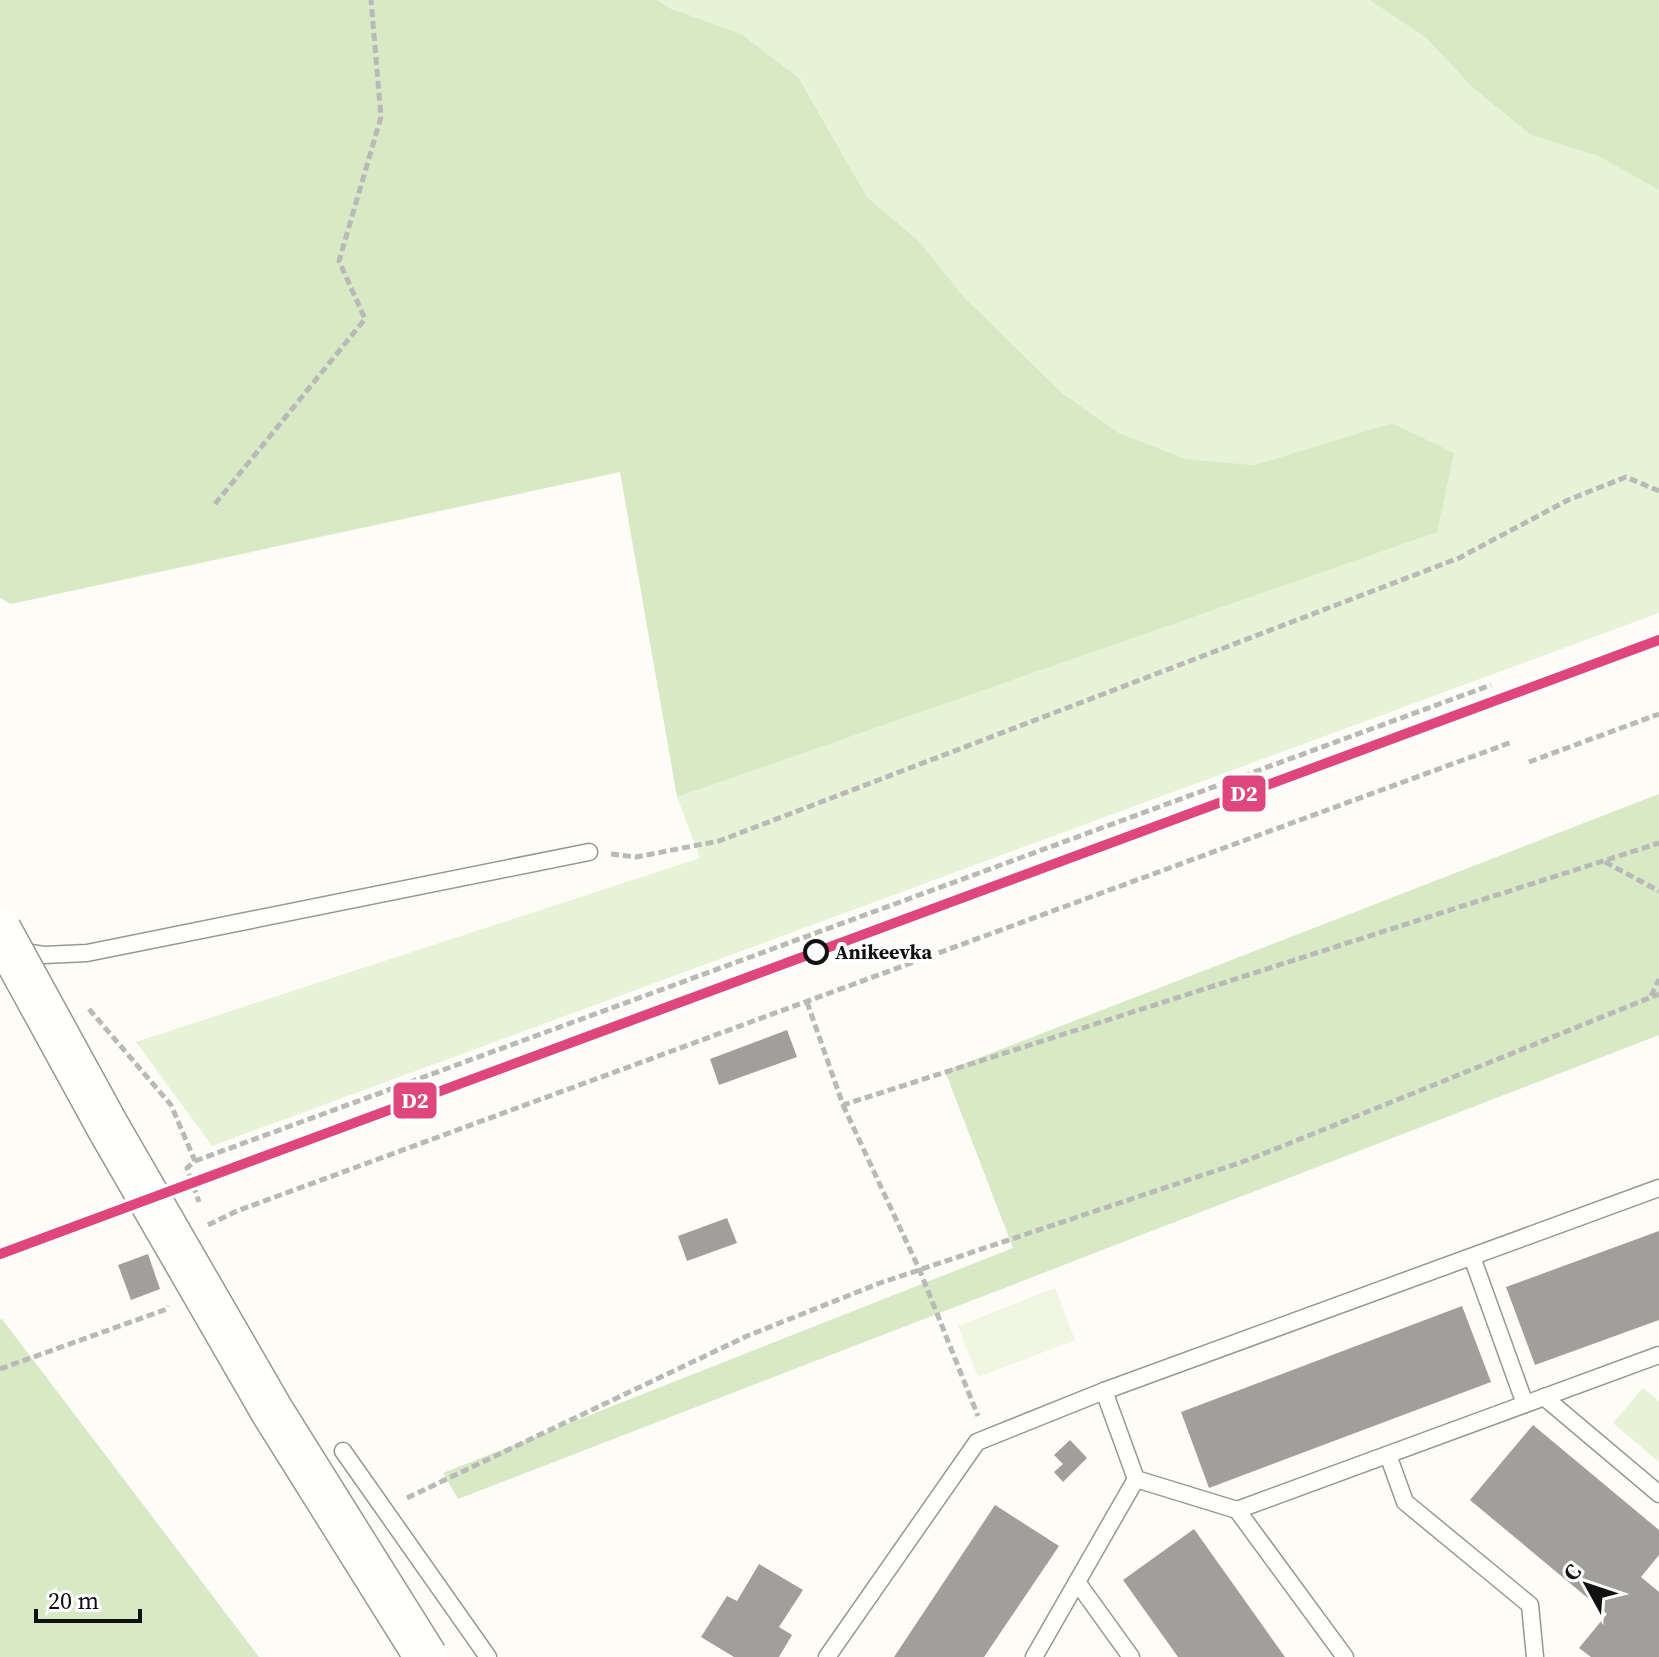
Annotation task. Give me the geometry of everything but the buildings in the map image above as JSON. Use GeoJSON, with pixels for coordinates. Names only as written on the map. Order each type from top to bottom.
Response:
{"type":"FeatureCollection","features":[{"type":"Feature","properties":{"kind":"street"},"geometry":{"type":"LineString","coordinates":[[0,930],[108,1127],[272,1411],[426,1657]]}},
{"type":"Feature","properties":{"kind":"lane"},"geometry":{"type":"LineString","coordinates":[[0,945],[44,955],[87,953],[589,852]]}},
{"type":"Feature","properties":{"kind":"lane"},"geometry":{"type":"LineString","coordinates":[[827,1657],[977,1442],[1104,1391],[1659,1188]]}},
{"type":"Feature","properties":{"kind":"lane"},"geometry":{"type":"LineString","coordinates":[[1472,1257],[1525,1404]]}},
{"type":"Feature","properties":{"kind":"lane"},"geometry":{"type":"LineString","coordinates":[[1237,1510],[1659,1355]]}},
{"type":"Feature","properties":{"kind":"lane"},"geometry":{"type":"LineString","coordinates":[[1034,1657],[1136,1479],[1104,1391]]}},
{"type":"Feature","properties":{"kind":"lane"},"geometry":{"type":"LineString","coordinates":[[1544,1397],[1659,1494]]}},
{"type":"Feature","properties":{"kind":"lane"},"geometry":{"type":"LineString","coordinates":[[343,1451],[488,1657]]}},
{"type":"Feature","properties":{"kind":"lane"},"geometry":{"type":"LineString","coordinates":[[1388,1455],[1405,1502],[1530,1605],[1535,1657]]}},
{"type":"Feature","properties":{"kind":"lane"},"geometry":{"type":"LineString","coordinates":[[1136,1479],[1237,1510],[1345,1657]]}},
{"type":"Feature","properties":{"kind":"lane"},"geometry":{"type":"LineString","coordinates":[[1077,1582],[1131,1657]]}},
{"type":"Feature","properties":{"kind":"path"},"geometry":{"type":"LineString","coordinates":[[215,504],[365,319],[339,261],[381,117],[371,0]]}},
{"type":"Feature","properties":{"kind":"path"},"geometry":{"type":"LineString","coordinates":[[589,852],[636,857],[719,841],[1459,558],[1568,500],[1626,477],[1659,491]]}},
{"type":"Feature","properties":{"kind":"path"},"geometry":{"type":"LineString","coordinates":[[200,1204],[187,1168],[195,1161],[1491,685]]}},
{"type":"Feature","properties":{"kind":"path"},"geometry":{"type":"LineString","coordinates":[[1529,762],[1659,714]]}},
{"type":"Feature","properties":{"kind":"path"},"geometry":{"type":"LineString","coordinates":[[237,1211],[1512,742]]}},
{"type":"Feature","properties":{"kind":"path"},"geometry":{"type":"LineString","coordinates":[[843,1105],[1659,843]]}},
{"type":"Feature","properties":{"kind":"path"},"geometry":{"type":"LineString","coordinates":[[1604,861],[1659,891]]}},
{"type":"Feature","properties":{"kind":"path"},"geometry":{"type":"LineString","coordinates":[[1650,997],[1659,979]]}},
{"type":"Feature","properties":{"kind":"path"},"geometry":{"type":"LineString","coordinates":[[407,1498],[747,1336],[880,1283],[1248,1160],[1659,994]]}},
{"type":"Feature","properties":{"kind":"path"},"geometry":{"type":"LineString","coordinates":[[83,1001],[171,1105],[195,1161]]}},
{"type":"Feature","properties":{"kind":"path"},"geometry":{"type":"LineString","coordinates":[[807,1002],[843,1105],[920,1271],[986,1438]]}},
{"type":"Feature","properties":{"kind":"path"},"geometry":{"type":"LineString","coordinates":[[203,1215],[207,1226]]}},
{"type":"Feature","properties":{"kind":"path"},"geometry":{"type":"LineString","coordinates":[[0,1369],[167,1309]]}},
{"type":"Feature","properties":{"kind":"green space"},"geometry":{"type":"Polygon","coordinates":[[[0,0],[657,0],[672,9],[741,34],[799,78],[867,197],[919,241],[964,297],[1062,393],[1119,433],[1186,459],[1254,465],[1392,423],[1454,453],[1437,532],[677,797],[620,472],[11,604],[0,598],[0,0]]]}},
{"type":"Feature","properties":{"kind":"green space"},"geometry":{"type":"Polygon","coordinates":[[[657,0],[1369,0],[1426,38],[1473,88],[1531,135],[1598,156],[1659,190],[1659,613],[212,1146],[136,1042],[700,858],[677,797],[1194,615],[1392,423],[1254,465],[1186,459],[1119,433],[1062,393],[964,297],[919,241],[867,197],[799,77],[657,0]]]}},
{"type":"Feature","properties":{"kind":"green space"},"geometry":{"type":"Polygon","coordinates":[[[1369,0],[1659,0],[1659,190],[1598,156],[1531,135],[1473,88],[1426,38],[1369,0]]]}},
{"type":"Feature","properties":{"kind":"green space"},"geometry":{"type":"Polygon","coordinates":[[[1659,794],[1659,1035],[458,1499],[443,1473],[1013,1248],[945,1071],[1659,794]]]}},
{"type":"Feature","properties":{"kind":"green space"},"geometry":{"type":"Polygon","coordinates":[[[1055,1288],[1075,1340],[978,1377],[958,1326],[1055,1288]]]}},
{"type":"Feature","properties":{"kind":"green space"},"geometry":{"type":"Polygon","coordinates":[[[2,1319],[259,1657],[0,1657],[2,1319]]]}},
{"type":"Feature","properties":{"kind":"green space"},"geometry":{"type":"Polygon","coordinates":[[[1643,1388],[1659,1401],[1659,1462],[1613,1423],[1643,1388]]]}},
{"type":"Feature","properties":{"kind":"transit line","name":"D2"},"geometry":{"type":"LineString","coordinates":[[0,1254],[1659,640]]}},
{"type":"Feature","properties":{"kind":"place","name":"Anikeevka"},"geometry":{"type":"Point","coordinates":[816,952]}}]}
